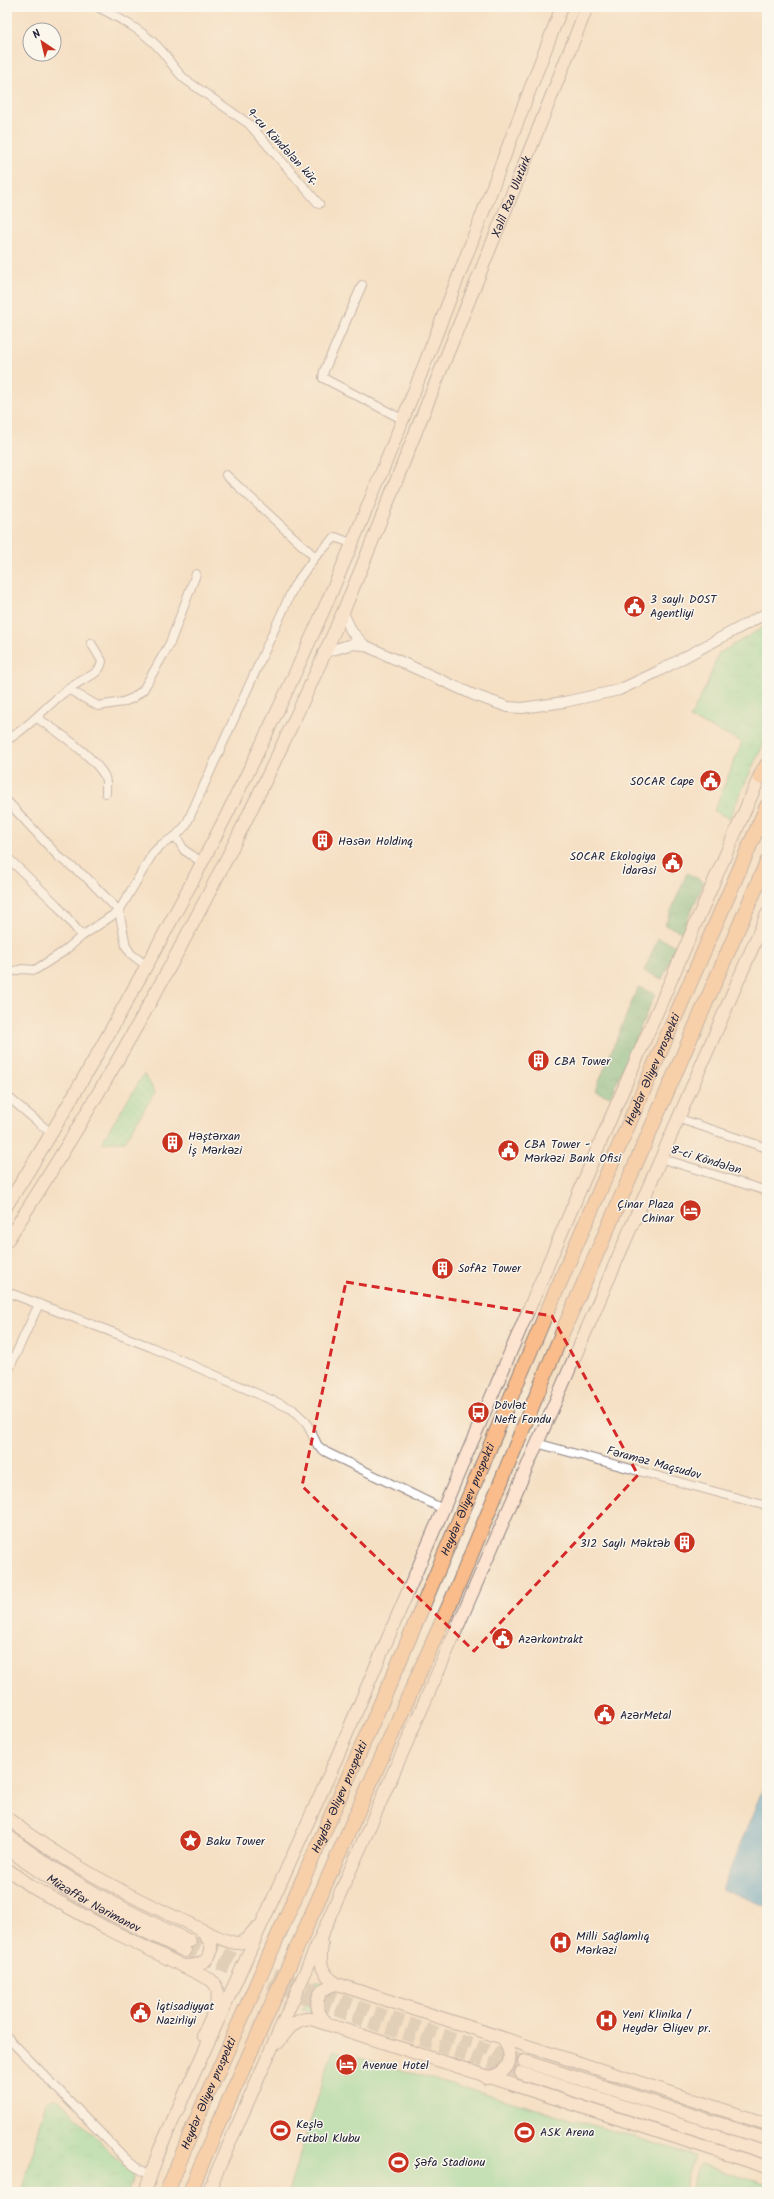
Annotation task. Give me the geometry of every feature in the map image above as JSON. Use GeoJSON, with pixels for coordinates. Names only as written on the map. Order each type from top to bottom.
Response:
{"type":"FeatureCollection","features":[{"type":"Feature","properties":{"kind":"highway","name":"Heydər Əliyev prospekti"},"geometry":{"type":"LineString","coordinates":[[167,2192],[198,2116],[397,1668],[543,1321],[767,806]]}},
{"type":"Feature","properties":{"kind":"highway","name":"Heydər Əliyev prospekti"},"geometry":{"type":"LineString","coordinates":[[190,2192],[217,2127],[461,1579],[563,1331],[767,862]]}},
{"type":"Feature","properties":{"kind":"main road","name":"Xəlil Rza Ulutürk"},"geometry":{"type":"LineString","coordinates":[[7,1205],[51,1133],[147,966],[202,863],[274,719],[351,544],[418,380],[562,7]]}},
{"type":"Feature","properties":{"kind":"main road","name":"Xəlil Rza Ulutürk"},"geometry":{"type":"LineString","coordinates":[[7,1241],[58,1161],[131,1037],[196,916],[290,726],[343,613],[587,7]]}},
{"type":"Feature","properties":{"kind":"main road"},"geometry":{"type":"LineString","coordinates":[[418,380],[434,387]]}},
{"type":"Feature","properties":{"kind":"main road"},"geometry":{"type":"LineString","coordinates":[[274,719],[290,726]]}},
{"type":"Feature","properties":{"kind":"main road"},"geometry":{"type":"LineString","coordinates":[[159,2151],[331,1772],[443,1509],[767,761]]}},
{"type":"Feature","properties":{"kind":"main road"},"geometry":{"type":"LineString","coordinates":[[208,2192],[767,914]]}},
{"type":"Feature","properties":{"kind":"main road"},"geometry":{"type":"LineString","coordinates":[[7,1818],[32,1838],[79,1868],[125,1893],[233,1942],[240,1942],[249,1936],[266,1914]]}},
{"type":"Feature","properties":{"kind":"main road","name":"Müzəffər Nərimanov"},"geometry":{"type":"LineString","coordinates":[[7,1835],[23,1848],[81,1884],[187,1946],[77,1894],[38,1871],[7,1848]]}},
{"type":"Feature","properties":{"kind":"main road"},"geometry":{"type":"LineString","coordinates":[[7,1869],[30,1886],[92,1920],[211,1980],[217,1986],[218,1995],[150,2175],[145,2192]]}},
{"type":"Feature","properties":{"kind":"main road"},"geometry":{"type":"LineString","coordinates":[[181,1966],[196,1966],[203,1964],[209,1956],[211,1943],[200,1928]]}},
{"type":"Feature","properties":{"kind":"main road"},"geometry":{"type":"LineString","coordinates":[[323,1932],[320,1967],[324,1973],[337,1984],[504,2040],[767,2124]]}},
{"type":"Feature","properties":{"kind":"main road"},"geometry":{"type":"LineString","coordinates":[[328,2024],[320,2016],[317,2004],[319,1996],[325,1989],[337,1984]]}},
{"type":"Feature","properties":{"kind":"main road"},"geometry":{"type":"LineString","coordinates":[[267,2056],[288,2031],[300,2021],[305,2019],[328,2024],[486,2078],[767,2167]]}},
{"type":"Feature","properties":{"kind":"main road"},"geometry":{"type":"LineString","coordinates":[[486,2078],[496,2076],[507,2067],[510,2052],[504,2040]]}},
{"type":"Feature","properties":{"kind":"main road"},"geometry":{"type":"LineString","coordinates":[[524,2061],[767,2139]]}},
{"type":"Feature","properties":{"kind":"main road"},"geometry":{"type":"LineString","coordinates":[[521,2073],[767,2152]]}},
{"type":"Feature","properties":{"kind":"street","name":"9-cu Köndələn küç."},"geometry":{"type":"LineString","coordinates":[[98,7],[138,29],[161,50],[181,76],[249,124],[319,204]]}},
{"type":"Feature","properties":{"kind":"street"},"geometry":{"type":"LineString","coordinates":[[362,285],[324,371],[323,378],[402,419]]}},
{"type":"Feature","properties":{"kind":"street"},"geometry":{"type":"LineString","coordinates":[[226,475],[315,557]]}},
{"type":"Feature","properties":{"kind":"street"},"geometry":{"type":"LineString","coordinates":[[7,972],[22,968],[35,970],[63,952],[82,936],[119,911],[153,853],[161,845],[176,836],[186,825],[294,586],[315,557],[335,537],[351,544]]}},
{"type":"Feature","properties":{"kind":"street"},"geometry":{"type":"LineString","coordinates":[[68,689],[98,706],[123,702],[133,698],[143,690],[170,644],[196,574]]}},
{"type":"Feature","properties":{"kind":"street"},"geometry":{"type":"LineString","coordinates":[[343,613],[352,632],[364,645]]}},
{"type":"Feature","properties":{"kind":"street"},"geometry":{"type":"LineString","coordinates":[[323,653],[352,644],[364,645],[474,695],[508,707],[522,708],[564,702],[619,690],[657,672],[767,613]]}},
{"type":"Feature","properties":{"kind":"street"},"geometry":{"type":"LineString","coordinates":[[7,740],[37,718],[68,689],[95,673],[101,667],[102,661],[91,643]]}},
{"type":"Feature","properties":{"kind":"street"},"geometry":{"type":"LineString","coordinates":[[37,718],[60,733],[97,767],[106,781],[106,793]]}},
{"type":"Feature","properties":{"kind":"street"},"geometry":{"type":"LineString","coordinates":[[7,801],[59,857],[87,878],[119,911],[126,946],[131,954],[147,966]]}},
{"type":"Feature","properties":{"kind":"street"},"geometry":{"type":"LineString","coordinates":[[176,836],[184,850],[202,863]]}},
{"type":"Feature","properties":{"kind":"street"},"geometry":{"type":"LineString","coordinates":[[7,857],[56,904],[82,936]]}},
{"type":"Feature","properties":{"kind":"street"},"geometry":{"type":"LineString","coordinates":[[7,1096],[51,1133]]}},
{"type":"Feature","properties":{"kind":"street"},"geometry":{"type":"LineString","coordinates":[[677,1118],[767,1148]]}},
{"type":"Feature","properties":{"kind":"street","name":"8-ci Köndələn"},"geometry":{"type":"LineString","coordinates":[[660,1158],[767,1191]]}},
{"type":"Feature","properties":{"kind":"street"},"geometry":{"type":"LineString","coordinates":[[7,1292],[152,1347],[292,1409],[306,1422],[318,1446],[326,1452],[443,1509]]}},
{"type":"Feature","properties":{"kind":"street"},"geometry":{"type":"LineString","coordinates":[[7,1374],[39,1304]]}},
{"type":"Feature","properties":{"kind":"street","name":"Fəraməz Maqsudov"},"geometry":{"type":"LineString","coordinates":[[536,1443],[767,1506]]}},
{"type":"Feature","properties":{"kind":"street"},"geometry":{"type":"LineString","coordinates":[[7,2037],[124,2157],[134,2166],[150,2175]]}},
{"type":"Feature","properties":{"kind":"highlighted area"},"geometry":{"type":"Polygon","coordinates":[[[346,1282],[552,1316],[638,1475],[474,1651],[302,1486],[346,1282]]]}},
{"type":"Feature","properties":{"kind":"green space"},"geometry":{"type":"Polygon","coordinates":[[[767,625],[767,736],[729,818],[714,811],[742,742],[690,718],[707,684],[718,654],[767,625]]]}},
{"type":"Feature","properties":{"kind":"green space"},"geometry":{"type":"Polygon","coordinates":[[[687,873],[704,882],[682,932],[665,925],[687,873]]]}},
{"type":"Feature","properties":{"kind":"green space"},"geometry":{"type":"Polygon","coordinates":[[[658,938],[677,946],[662,979],[644,971],[658,938]]]}},
{"type":"Feature","properties":{"kind":"green space"},"geometry":{"type":"Polygon","coordinates":[[[638,987],[655,994],[610,1097],[595,1091],[638,987]]]}},
{"type":"Feature","properties":{"kind":"green space"},"geometry":{"type":"Polygon","coordinates":[[[144,1074],[155,1092],[125,1141],[101,1143],[144,1074]]]}},
{"type":"Feature","properties":{"kind":"green space"},"geometry":{"type":"Polygon","coordinates":[[[315,1981],[323,1983],[313,1996],[311,2013],[302,2010],[315,1981]]]}},
{"type":"Feature","properties":{"kind":"green space"},"geometry":{"type":"Polygon","coordinates":[[[333,2050],[695,2155],[684,2192],[288,2192],[333,2050]]]}},
{"type":"Feature","properties":{"kind":"green space"},"geometry":{"type":"Polygon","coordinates":[[[57,2098],[133,2175],[128,2192],[22,2192],[47,2101],[57,2098]]]}},
{"type":"Feature","properties":{"kind":"green space"},"geometry":{"type":"Polygon","coordinates":[[[700,2164],[767,2185],[767,2192],[691,2192],[700,2164]]]}},
{"type":"Feature","properties":{"kind":"water"},"geometry":{"type":"Polygon","coordinates":[[[767,1778],[767,1907],[722,1889],[767,1778]]]}},
{"type":"Feature","properties":{"kind":"tunnel"},"geometry":{"type":"LineString","coordinates":[[190,1941],[365,2009],[524,2061]]}},
{"type":"Feature","properties":{"kind":"tunnel"},"geometry":{"type":"LineString","coordinates":[[185,1951],[358,2019],[521,2073]]}},
{"type":"Feature","properties":{"kind":"place","name":"3 saylı DOST Agentliyi"},"geometry":{"type":"Point","coordinates":[634,606]}},
{"type":"Feature","properties":{"kind":"place","name":"SOCAR Cape"},"geometry":{"type":"Point","coordinates":[710,781]}},
{"type":"Feature","properties":{"kind":"place","name":"Həsən Holdinq"},"geometry":{"type":"Point","coordinates":[322,841]}},
{"type":"Feature","properties":{"kind":"place","name":"SOCAR Ekologiya İdarəsi"},"geometry":{"type":"Point","coordinates":[672,863]}},
{"type":"Feature","properties":{"kind":"place","name":"CBA Tower"},"geometry":{"type":"Point","coordinates":[539,1061]}},
{"type":"Feature","properties":{"kind":"place","name":"Həştərxan İş Mərkəzi"},"geometry":{"type":"Point","coordinates":[173,1143]}},
{"type":"Feature","properties":{"kind":"place","name":"CBA Tower - Mərkəzi Bank Ofisi"},"geometry":{"type":"Point","coordinates":[509,1151]}},
{"type":"Feature","properties":{"kind":"place","name":"Çinar Plaza Chinar"},"geometry":{"type":"Point","coordinates":[690,1211]}},
{"type":"Feature","properties":{"kind":"place","name":"SofAz Tower"},"geometry":{"type":"Point","coordinates":[443,1268]}},
{"type":"Feature","properties":{"kind":"place","name":"Dövlət Neft Fondu"},"geometry":{"type":"Point","coordinates":[479,1412]}},
{"type":"Feature","properties":{"kind":"place","name":"312 Saylı Məktəb"},"geometry":{"type":"Point","coordinates":[685,1543]}},
{"type":"Feature","properties":{"kind":"place","name":"Azərkontrakt"},"geometry":{"type":"Point","coordinates":[503,1639]}},
{"type":"Feature","properties":{"kind":"place","name":"AzərMetal"},"geometry":{"type":"Point","coordinates":[605,1715]}},
{"type":"Feature","properties":{"kind":"place","name":"Baku Tower"},"geometry":{"type":"Point","coordinates":[191,1841]}},
{"type":"Feature","properties":{"kind":"place","name":"Milli Sağlamlıq Mərkəzi"},"geometry":{"type":"Point","coordinates":[561,1943]}},
{"type":"Feature","properties":{"kind":"place","name":"İqtisadiyyat Nazirliyi"},"geometry":{"type":"Point","coordinates":[141,2013]}},
{"type":"Feature","properties":{"kind":"place","name":"Yeni Klinika / Heydər Əliyev pr."},"geometry":{"type":"Point","coordinates":[606,2021]}},
{"type":"Feature","properties":{"kind":"place","name":"Avenue Hotel"},"geometry":{"type":"Point","coordinates":[346,2065]}},
{"type":"Feature","properties":{"kind":"place","name":"Keşlə Futbol Klubu"},"geometry":{"type":"Point","coordinates":[280,2131]}},
{"type":"Feature","properties":{"kind":"place","name":"ASK Arena"},"geometry":{"type":"Point","coordinates":[524,2132]}},
{"type":"Feature","properties":{"kind":"place","name":"Şəfa Stadionu"},"geometry":{"type":"Point","coordinates":[399,2162]}}]}
